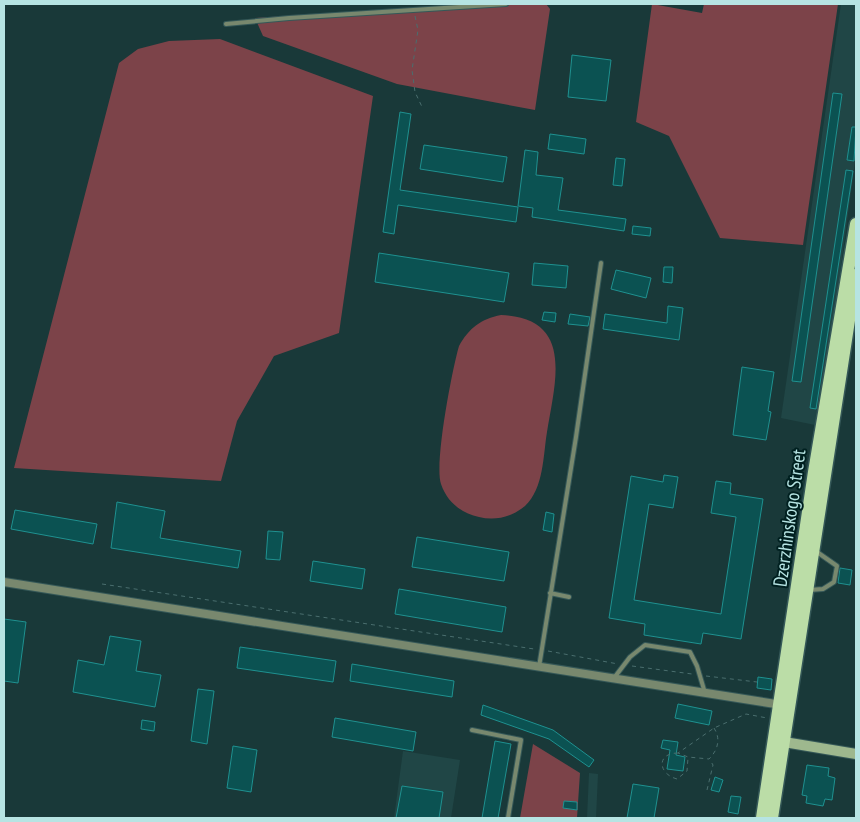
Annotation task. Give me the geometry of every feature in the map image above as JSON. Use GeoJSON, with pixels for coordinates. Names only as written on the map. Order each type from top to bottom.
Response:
{"type":"FeatureCollection","features":[{"type":"Feature","properties":{"kind":"main road","name":"Dzerzhinskogo Street"},"geometry":{"type":"LineString","coordinates":[[762,818],[785,705],[856,224]]}},
{"type":"Feature","properties":{"kind":"main road","name":"Dzerzhinskogo Street"},"geometry":{"type":"LineString","coordinates":[[785,705],[807,590],[813,549],[819,473],[856,275]]}},
{"type":"Feature","properties":{"kind":"main road","name":"Dzerzhinskogo Street"},"geometry":{"type":"LineString","coordinates":[[772,818],[779,741]]}},
{"type":"Feature","properties":{"kind":"street"},"geometry":{"type":"LineString","coordinates":[[4,582],[785,705]]}},
{"type":"Feature","properties":{"kind":"street"},"geometry":{"type":"LineString","coordinates":[[779,741],[856,754]]}},
{"type":"Feature","properties":{"kind":"lane"},"geometry":{"type":"LineString","coordinates":[[226,24],[506,4]]}},
{"type":"Feature","properties":{"kind":"lane"},"geometry":{"type":"LineString","coordinates":[[539,667],[576,437],[601,263]]}},
{"type":"Feature","properties":{"kind":"lane"},"geometry":{"type":"LineString","coordinates":[[807,590],[823,589],[834,582],[837,566],[813,549]]}},
{"type":"Feature","properties":{"kind":"lane"},"geometry":{"type":"LineString","coordinates":[[550,593],[570,597]]}},
{"type":"Feature","properties":{"kind":"lane"},"geometry":{"type":"LineString","coordinates":[[613,679],[624,665],[645,645],[690,652],[705,693]]}},
{"type":"Feature","properties":{"kind":"lane"},"geometry":{"type":"LineString","coordinates":[[472,730],[522,740],[508,818]]}},
{"type":"Feature","properties":{"kind":"path"},"geometry":{"type":"LineString","coordinates":[[414,10],[418,30],[412,70],[415,92],[424,109]]}},
{"type":"Feature","properties":{"kind":"path"},"geometry":{"type":"LineString","coordinates":[[102,584],[542,650],[624,665],[758,682]]}},
{"type":"Feature","properties":{"kind":"path"},"geometry":{"type":"LineString","coordinates":[[678,753],[714,728],[746,714],[771,719]]}},
{"type":"Feature","properties":{"kind":"path"},"geometry":{"type":"LineString","coordinates":[[688,757],[687,771],[677,779],[669,777],[663,771],[662,763],[665,755],[669,753],[709,759],[716,753],[719,736],[714,728]]}},
{"type":"Feature","properties":{"kind":"path"},"geometry":{"type":"LineString","coordinates":[[707,790],[713,765],[709,759]]}},
{"type":"Feature","properties":{"kind":"shaded area"},"geometry":{"type":"Polygon","coordinates":[[[474,4],[546,4],[550,9],[535,110],[397,84],[263,36],[255,18],[474,4]]]}},
{"type":"Feature","properties":{"kind":"shaded area"},"geometry":{"type":"Polygon","coordinates":[[[652,4],[702,13],[704,4],[838,4],[803,245],[720,238],[669,136],[636,122],[652,4]]]}},
{"type":"Feature","properties":{"kind":"shaded area"},"geometry":{"type":"Polygon","coordinates":[[[841,4],[856,4],[856,154],[836,304],[815,425],[781,418],[841,4]]]}},
{"type":"Feature","properties":{"kind":"shaded area"},"geometry":{"type":"Polygon","coordinates":[[[220,39],[373,96],[339,333],[274,356],[237,421],[221,481],[14,468],[119,63],[138,49],[169,41],[220,39]]]}},
{"type":"Feature","properties":{"kind":"shaded area"},"geometry":{"type":"Polygon","coordinates":[[[501,315],[525,319],[541,328],[550,340],[555,356],[555,374],[554,393],[542,471],[536,490],[531,499],[520,510],[509,515],[491,519],[466,513],[456,506],[447,496],[441,484],[439,473],[448,395],[459,346],[476,325],[501,315]]]}},
{"type":"Feature","properties":{"kind":"shaded area"},"geometry":{"type":"Polygon","coordinates":[[[533,744],[580,773],[577,818],[520,818],[533,744]]]}},
{"type":"Feature","properties":{"kind":"shaded area"},"geometry":{"type":"Polygon","coordinates":[[[403,751],[460,760],[451,818],[394,818],[403,751]]]}},
{"type":"Feature","properties":{"kind":"shaded area"},"geometry":{"type":"Polygon","coordinates":[[[589,773],[598,774],[596,818],[587,818],[589,773]]]}},
{"type":"Feature","properties":{"kind":"building"},"geometry":{"type":"Polygon","coordinates":[[[572,55],[611,60],[606,101],[568,97],[572,55]]]}},
{"type":"Feature","properties":{"kind":"building"},"geometry":{"type":"Polygon","coordinates":[[[833,93],[842,94],[801,382],[792,381],[833,93]]]}},
{"type":"Feature","properties":{"kind":"building"},"geometry":{"type":"Polygon","coordinates":[[[400,112],[411,114],[400,190],[518,207],[516,222],[398,205],[394,234],[383,232],[400,112]]]}},
{"type":"Feature","properties":{"kind":"building"},"geometry":{"type":"Polygon","coordinates":[[[852,127],[856,127],[854,161],[847,160],[852,127]]]}},
{"type":"Feature","properties":{"kind":"building"},"geometry":{"type":"Polygon","coordinates":[[[550,134],[586,139],[584,154],[548,149],[550,134]]]}},
{"type":"Feature","properties":{"kind":"building"},"geometry":{"type":"Polygon","coordinates":[[[424,145],[507,157],[503,182],[420,169],[424,145]]]}},
{"type":"Feature","properties":{"kind":"building"},"geometry":{"type":"Polygon","coordinates":[[[525,150],[538,152],[536,175],[563,178],[558,210],[626,219],[624,231],[532,217],[533,208],[518,206],[525,150]]]}},
{"type":"Feature","properties":{"kind":"building"},"geometry":{"type":"Polygon","coordinates":[[[616,158],[625,159],[622,186],[613,185],[616,158]]]}},
{"type":"Feature","properties":{"kind":"building"},"geometry":{"type":"Polygon","coordinates":[[[846,170],[853,171],[816,409],[810,408],[846,170]]]}},
{"type":"Feature","properties":{"kind":"building"},"geometry":{"type":"Polygon","coordinates":[[[633,226],[651,228],[650,236],[632,234],[633,226]]]}},
{"type":"Feature","properties":{"kind":"building"},"geometry":{"type":"Polygon","coordinates":[[[379,253],[509,273],[504,302],[375,282],[379,253]]]}},
{"type":"Feature","properties":{"kind":"building"},"geometry":{"type":"Polygon","coordinates":[[[534,263],[568,266],[566,288],[532,285],[534,263]]]}},
{"type":"Feature","properties":{"kind":"building"},"geometry":{"type":"Polygon","coordinates":[[[664,267],[673,267],[672,283],[663,282],[664,267]]]}},
{"type":"Feature","properties":{"kind":"building"},"geometry":{"type":"Polygon","coordinates":[[[616,270],[651,278],[646,298],[611,289],[616,270]]]}},
{"type":"Feature","properties":{"kind":"building"},"geometry":{"type":"Polygon","coordinates":[[[668,306],[683,308],[679,340],[603,329],[605,314],[667,323],[668,306]]]}},
{"type":"Feature","properties":{"kind":"building"},"geometry":{"type":"Polygon","coordinates":[[[544,312],[556,313],[555,322],[542,320],[544,312]]]}},
{"type":"Feature","properties":{"kind":"building"},"geometry":{"type":"Polygon","coordinates":[[[570,314],[590,317],[588,326],[568,324],[570,314]]]}},
{"type":"Feature","properties":{"kind":"building"},"geometry":{"type":"Polygon","coordinates":[[[742,367],[774,372],[768,411],[771,412],[766,440],[733,435],[742,367]]]}},
{"type":"Feature","properties":{"kind":"building"},"geometry":{"type":"Polygon","coordinates":[[[664,475],[678,477],[673,508],[649,504],[634,600],[721,614],[736,517],[711,513],[716,481],[731,483],[730,494],[763,499],[741,639],[703,633],[701,644],[644,635],[645,624],[609,618],[631,476],[663,482],[664,475]]]}},
{"type":"Feature","properties":{"kind":"building"},"geometry":{"type":"Polygon","coordinates":[[[117,502],[165,511],[160,538],[241,551],[238,568],[111,548],[117,502]]]}},
{"type":"Feature","properties":{"kind":"building"},"geometry":{"type":"Polygon","coordinates":[[[15,510],[97,524],[93,544],[11,529],[15,510]]]}},
{"type":"Feature","properties":{"kind":"building"},"geometry":{"type":"Polygon","coordinates":[[[546,512],[554,514],[552,532],[543,530],[546,512]]]}},
{"type":"Feature","properties":{"kind":"building"},"geometry":{"type":"Polygon","coordinates":[[[268,531],[283,532],[280,560],[266,559],[268,531]]]}},
{"type":"Feature","properties":{"kind":"building"},"geometry":{"type":"Polygon","coordinates":[[[417,537],[509,552],[504,581],[412,567],[417,537]]]}},
{"type":"Feature","properties":{"kind":"building"},"geometry":{"type":"Polygon","coordinates":[[[313,561],[365,569],[362,589],[310,581],[313,561]]]}},
{"type":"Feature","properties":{"kind":"building"},"geometry":{"type":"Polygon","coordinates":[[[840,568],[852,570],[850,585],[838,583],[840,568]]]}},
{"type":"Feature","properties":{"kind":"building"},"geometry":{"type":"Polygon","coordinates":[[[399,589],[506,607],[502,632],[395,614],[399,589]]]}},
{"type":"Feature","properties":{"kind":"building"},"geometry":{"type":"Polygon","coordinates":[[[4,619],[26,622],[18,683],[4,681],[4,619]]]}},
{"type":"Feature","properties":{"kind":"building"},"geometry":{"type":"Polygon","coordinates":[[[110,636],[141,641],[136,671],[161,675],[155,707],[73,692],[78,660],[104,665],[110,636]]]}},
{"type":"Feature","properties":{"kind":"building"},"geometry":{"type":"Polygon","coordinates":[[[240,647],[336,661],[333,682],[237,668],[240,647]]]}},
{"type":"Feature","properties":{"kind":"building"},"geometry":{"type":"Polygon","coordinates":[[[352,664],[454,681],[452,697],[350,681],[352,664]]]}},
{"type":"Feature","properties":{"kind":"building"},"geometry":{"type":"Polygon","coordinates":[[[758,677],[772,679],[771,690],[757,688],[758,677]]]}},
{"type":"Feature","properties":{"kind":"building"},"geometry":{"type":"Polygon","coordinates":[[[198,689],[214,691],[207,744],[191,741],[198,689]]]}},
{"type":"Feature","properties":{"kind":"building"},"geometry":{"type":"Polygon","coordinates":[[[678,704],[712,711],[709,725],[675,718],[678,704]]]}},
{"type":"Feature","properties":{"kind":"building"},"geometry":{"type":"Polygon","coordinates":[[[483,705],[553,730],[594,760],[589,767],[549,739],[481,715],[483,705]]]}},
{"type":"Feature","properties":{"kind":"building"},"geometry":{"type":"Polygon","coordinates":[[[335,718],[416,732],[413,751],[332,737],[335,718]]]}},
{"type":"Feature","properties":{"kind":"building"},"geometry":{"type":"Polygon","coordinates":[[[142,720],[155,722],[154,731],[141,729],[142,720]]]}},
{"type":"Feature","properties":{"kind":"building"},"geometry":{"type":"Polygon","coordinates":[[[663,740],[678,742],[676,755],[685,757],[683,771],[667,769],[670,750],[661,748],[663,740]]]}},
{"type":"Feature","properties":{"kind":"building"},"geometry":{"type":"Polygon","coordinates":[[[495,741],[511,744],[498,818],[482,818],[495,741]]]}},
{"type":"Feature","properties":{"kind":"building"},"geometry":{"type":"Polygon","coordinates":[[[233,746],[257,750],[251,792],[227,788],[233,746]]]}},
{"type":"Feature","properties":{"kind":"building"},"geometry":{"type":"Polygon","coordinates":[[[807,765],[829,768],[828,776],[835,778],[832,800],[825,799],[823,806],[806,803],[807,796],[802,795],[807,765]]]}},
{"type":"Feature","properties":{"kind":"building"},"geometry":{"type":"Polygon","coordinates":[[[715,777],[723,780],[719,792],[711,790],[715,777]]]}},
{"type":"Feature","properties":{"kind":"building"},"geometry":{"type":"Polygon","coordinates":[[[633,784],[659,788],[654,818],[627,818],[633,784]]]}},
{"type":"Feature","properties":{"kind":"building"},"geometry":{"type":"Polygon","coordinates":[[[402,786],[443,792],[439,818],[396,818],[402,786]]]}},
{"type":"Feature","properties":{"kind":"building"},"geometry":{"type":"Polygon","coordinates":[[[731,796],[741,797],[738,814],[728,812],[731,796]]]}},
{"type":"Feature","properties":{"kind":"building"},"geometry":{"type":"Polygon","coordinates":[[[564,801],[577,802],[577,810],[563,808],[564,801]]]}}]}
